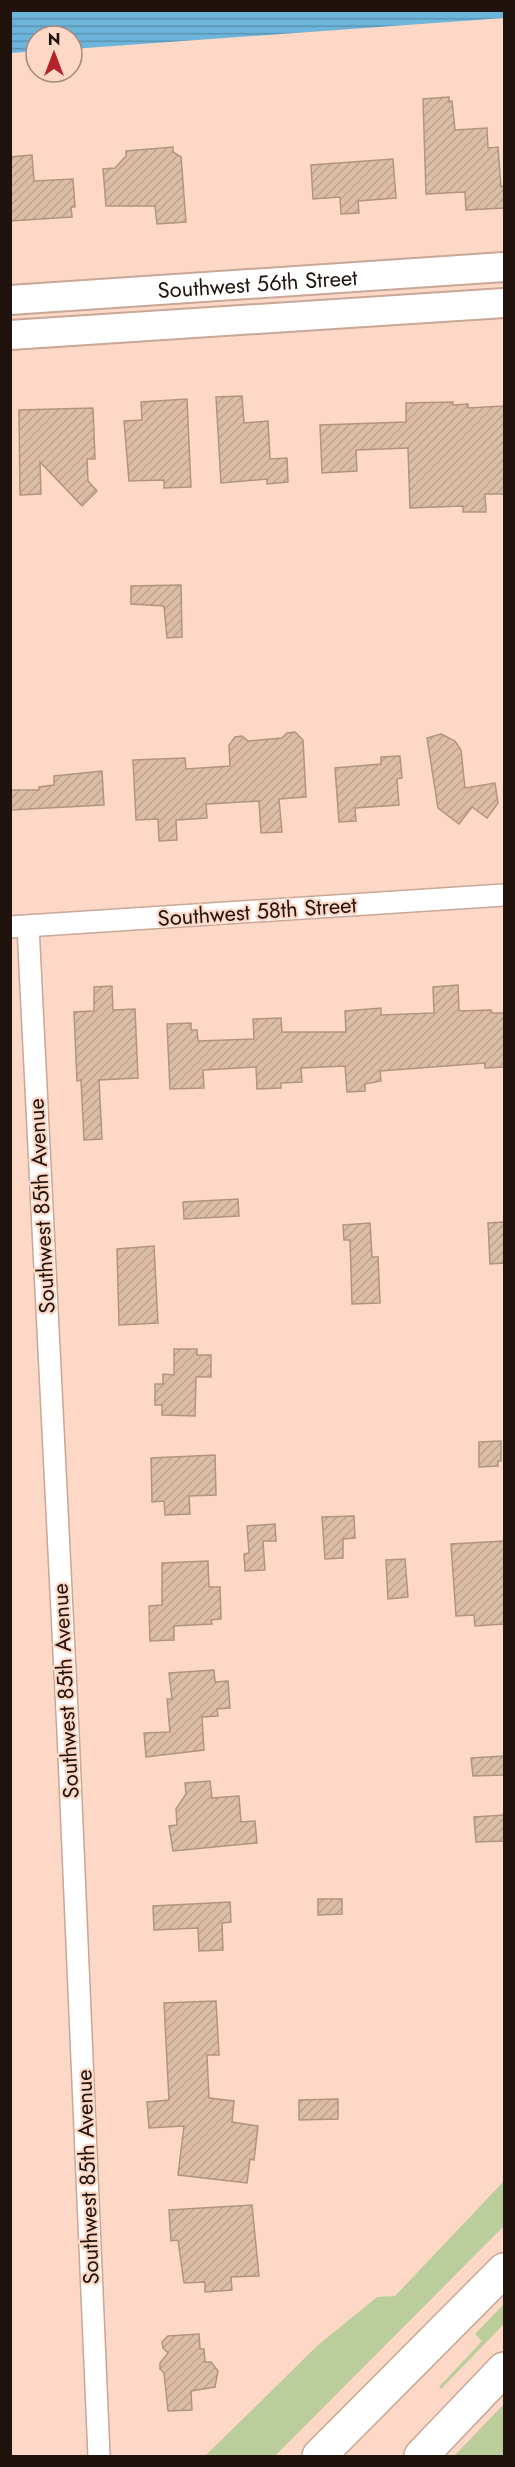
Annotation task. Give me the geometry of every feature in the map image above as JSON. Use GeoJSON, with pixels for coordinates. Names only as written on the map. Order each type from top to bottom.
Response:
{"type":"FeatureCollection","features":[{"type":"Feature","properties":{"kind":"highway"},"geometry":{"type":"LineString","coordinates":[[319,2457],[504,2270]]}},
{"type":"Feature","properties":{"kind":"highway"},"geometry":{"type":"LineString","coordinates":[[422,2457],[504,2369]]}},
{"type":"Feature","properties":{"kind":"main road","name":"Southwest 56th Street"},"geometry":{"type":"LineString","coordinates":[[10,300],[504,267]]}},
{"type":"Feature","properties":{"kind":"main road"},"geometry":{"type":"LineString","coordinates":[[104,294],[107,329]]}},
{"type":"Feature","properties":{"kind":"main road","name":"Southwest 56th Street"},"geometry":{"type":"LineString","coordinates":[[10,335],[504,303]]}},
{"type":"Feature","properties":{"kind":"street","name":"Southwest 58th Street"},"geometry":{"type":"LineString","coordinates":[[19,927],[504,895]]}},
{"type":"Feature","properties":{"kind":"street","name":"Southwest 85th Avenue"},"geometry":{"type":"LineString","coordinates":[[19,927],[68,1732],[99,2457]]}},
{"type":"Feature","properties":{"kind":"green space"},"geometry":{"type":"Polygon","coordinates":[[[504,2181],[504,2226],[275,2456],[205,2456],[317,2346],[377,2297],[395,2296],[504,2181]]]}},
{"type":"Feature","properties":{"kind":"green space"},"geometry":{"type":"Polygon","coordinates":[[[504,2304],[504,2324],[441,2389],[439,2387],[482,2341],[475,2334],[504,2304]]]}},
{"type":"Feature","properties":{"kind":"green space"},"geometry":{"type":"Polygon","coordinates":[[[504,2404],[504,2456],[454,2456],[504,2404]]]}},
{"type":"Feature","properties":{"kind":"water"},"geometry":{"type":"Polygon","coordinates":[[[11,10],[504,10],[504,18],[84,48],[84,24],[24,24],[24,52],[11,53],[11,10]]]}},
{"type":"Feature","properties":{"kind":"building"},"geometry":{"type":"Polygon","coordinates":[[[449,97],[449,102],[452,101],[455,130],[487,128],[488,148],[498,147],[501,187],[504,186],[504,208],[466,210],[465,192],[426,194],[423,99],[449,97]]]}},
{"type":"Feature","properties":{"kind":"building"},"geometry":{"type":"Polygon","coordinates":[[[173,147],[173,152],[181,157],[186,222],[157,224],[155,206],[106,206],[103,169],[115,168],[126,156],[126,151],[173,147]]]}},
{"type":"Feature","properties":{"kind":"building"},"geometry":{"type":"Polygon","coordinates":[[[32,155],[34,181],[73,179],[75,207],[71,207],[72,217],[10,221],[10,157],[32,155]]]}},
{"type":"Feature","properties":{"kind":"building"},"geometry":{"type":"Polygon","coordinates":[[[393,159],[396,198],[358,201],[359,213],[341,214],[340,197],[313,199],[311,165],[393,159]]]}},
{"type":"Feature","properties":{"kind":"building"},"geometry":{"type":"Polygon","coordinates":[[[242,396],[244,423],[268,421],[270,459],[287,458],[288,482],[267,484],[267,479],[221,483],[216,397],[242,396]]]}},
{"type":"Feature","properties":{"kind":"building"},"geometry":{"type":"Polygon","coordinates":[[[187,399],[191,487],[164,488],[164,480],[129,481],[124,421],[142,420],[141,402],[187,399]]]}},
{"type":"Feature","properties":{"kind":"building"},"geometry":{"type":"Polygon","coordinates":[[[453,402],[453,405],[468,404],[468,408],[504,406],[504,494],[485,494],[486,512],[463,512],[463,506],[410,508],[408,448],[356,450],[357,471],[322,473],[320,425],[406,422],[406,403],[453,402]]]}},
{"type":"Feature","properties":{"kind":"building"},"geometry":{"type":"Polygon","coordinates":[[[93,408],[95,459],[87,459],[88,481],[97,491],[82,506],[40,462],[41,494],[20,495],[19,410],[93,408]]]}},
{"type":"Feature","properties":{"kind":"building"},"geometry":{"type":"Polygon","coordinates":[[[181,585],[182,637],[167,638],[164,606],[131,604],[131,586],[181,585]]]}},
{"type":"Feature","properties":{"kind":"building"},"geometry":{"type":"Polygon","coordinates":[[[295,732],[303,740],[306,797],[279,799],[282,832],[261,833],[259,801],[206,804],[207,818],[176,820],[177,840],[159,841],[158,819],[136,820],[133,760],[185,758],[186,769],[230,766],[229,745],[235,737],[242,736],[248,741],[282,738],[287,733],[295,732]]]}},
{"type":"Feature","properties":{"kind":"building"},"geometry":{"type":"Polygon","coordinates":[[[441,734],[455,741],[461,750],[465,788],[495,783],[498,803],[487,818],[472,807],[459,824],[438,808],[427,738],[441,734]]]}},
{"type":"Feature","properties":{"kind":"building"},"geometry":{"type":"Polygon","coordinates":[[[400,756],[402,778],[397,779],[399,805],[355,808],[356,821],[339,822],[335,768],[381,764],[381,757],[400,756]]]}},
{"type":"Feature","properties":{"kind":"building"},"geometry":{"type":"Polygon","coordinates":[[[102,771],[104,805],[10,810],[10,790],[39,790],[39,787],[54,785],[54,776],[102,771]]]}},
{"type":"Feature","properties":{"kind":"building"},"geometry":{"type":"Polygon","coordinates":[[[458,985],[459,1011],[491,1010],[492,1013],[504,1013],[504,1067],[485,1068],[485,1063],[380,1071],[381,1081],[365,1084],[365,1091],[347,1092],[345,1066],[301,1068],[302,1082],[281,1083],[281,1088],[257,1089],[256,1067],[203,1070],[204,1088],[170,1089],[167,1024],[191,1023],[191,1030],[197,1030],[198,1041],[254,1039],[253,1019],[281,1018],[282,1032],[346,1032],[345,1011],[381,1008],[381,1015],[434,1013],[433,987],[458,985]]]}},
{"type":"Feature","properties":{"kind":"building"},"geometry":{"type":"Polygon","coordinates":[[[112,986],[113,1010],[135,1009],[138,1078],[99,1080],[102,1139],[84,1140],[81,1080],[77,1081],[74,1012],[94,1011],[94,987],[112,986]]]}},
{"type":"Feature","properties":{"kind":"building"},"geometry":{"type":"Polygon","coordinates":[[[238,1199],[239,1216],[184,1219],[183,1202],[238,1199]]]}},
{"type":"Feature","properties":{"kind":"building"},"geometry":{"type":"Polygon","coordinates":[[[504,1222],[504,1263],[490,1264],[488,1223],[504,1222]]]}},
{"type":"Feature","properties":{"kind":"building"},"geometry":{"type":"Polygon","coordinates":[[[370,1223],[372,1257],[378,1257],[380,1303],[352,1304],[350,1240],[344,1240],[343,1225],[370,1223]]]}},
{"type":"Feature","properties":{"kind":"building"},"geometry":{"type":"Polygon","coordinates":[[[154,1246],[158,1323],[119,1325],[117,1249],[154,1246]]]}},
{"type":"Feature","properties":{"kind":"building"},"geometry":{"type":"Polygon","coordinates":[[[174,1349],[197,1349],[197,1355],[211,1355],[211,1377],[196,1377],[195,1416],[162,1415],[162,1405],[155,1405],[155,1384],[163,1384],[163,1374],[174,1375],[174,1349]]]}},
{"type":"Feature","properties":{"kind":"building"},"geometry":{"type":"Polygon","coordinates":[[[501,1441],[501,1461],[498,1461],[498,1466],[479,1467],[479,1442],[501,1441]]]}},
{"type":"Feature","properties":{"kind":"building"},"geometry":{"type":"Polygon","coordinates":[[[215,1455],[216,1495],[189,1496],[190,1514],[165,1515],[164,1501],[152,1502],[151,1458],[215,1455]]]}},
{"type":"Feature","properties":{"kind":"building"},"geometry":{"type":"Polygon","coordinates":[[[354,1516],[355,1538],[343,1539],[343,1558],[325,1559],[322,1517],[354,1516]]]}},
{"type":"Feature","properties":{"kind":"building"},"geometry":{"type":"Polygon","coordinates":[[[275,1524],[276,1541],[263,1541],[265,1570],[245,1571],[244,1554],[249,1553],[247,1526],[275,1524]]]}},
{"type":"Feature","properties":{"kind":"building"},"geometry":{"type":"Polygon","coordinates":[[[504,1541],[504,1624],[475,1626],[474,1615],[456,1616],[451,1544],[504,1541]]]}},
{"type":"Feature","properties":{"kind":"building"},"geometry":{"type":"Polygon","coordinates":[[[405,1559],[408,1597],[388,1599],[386,1560],[405,1559]]]}},
{"type":"Feature","properties":{"kind":"building"},"geometry":{"type":"Polygon","coordinates":[[[208,1561],[209,1587],[220,1587],[221,1619],[211,1620],[212,1624],[174,1626],[174,1640],[150,1641],[149,1606],[162,1605],[162,1563],[208,1561]]]}},
{"type":"Feature","properties":{"kind":"building"},"geometry":{"type":"Polygon","coordinates":[[[214,1670],[215,1682],[228,1681],[230,1708],[217,1709],[218,1716],[202,1717],[204,1750],[146,1757],[144,1733],[170,1732],[167,1699],[172,1699],[169,1673],[214,1670]]]}},
{"type":"Feature","properties":{"kind":"building"},"geometry":{"type":"Polygon","coordinates":[[[504,1756],[504,1775],[473,1776],[471,1758],[504,1756]]]}},
{"type":"Feature","properties":{"kind":"building"},"geometry":{"type":"Polygon","coordinates":[[[210,1781],[212,1798],[239,1796],[241,1822],[255,1821],[257,1843],[173,1851],[169,1826],[177,1825],[176,1809],[186,1794],[185,1783],[210,1781]]]}},
{"type":"Feature","properties":{"kind":"building"},"geometry":{"type":"Polygon","coordinates":[[[504,1815],[504,1841],[476,1842],[474,1817],[504,1815]]]}},
{"type":"Feature","properties":{"kind":"building"},"geometry":{"type":"Polygon","coordinates":[[[318,1899],[342,1899],[342,1914],[318,1915],[318,1899]]]}},
{"type":"Feature","properties":{"kind":"building"},"geometry":{"type":"Polygon","coordinates":[[[230,1902],[231,1922],[222,1923],[223,1950],[199,1951],[198,1928],[154,1930],[153,1906],[230,1902]]]}},
{"type":"Feature","properties":{"kind":"building"},"geometry":{"type":"Polygon","coordinates":[[[216,2001],[219,2055],[207,2055],[209,2098],[234,2101],[232,2122],[258,2126],[254,2160],[250,2159],[247,2183],[178,2175],[184,2126],[149,2128],[147,2102],[169,2100],[164,2003],[216,2001]]]}},
{"type":"Feature","properties":{"kind":"building"},"geometry":{"type":"Polygon","coordinates":[[[338,2099],[338,2119],[299,2120],[299,2100],[338,2099]]]}},
{"type":"Feature","properties":{"kind":"building"},"geometry":{"type":"Polygon","coordinates":[[[252,2205],[259,2276],[231,2277],[232,2290],[205,2292],[205,2282],[184,2283],[178,2240],[171,2241],[169,2210],[252,2205]]]}},
{"type":"Feature","properties":{"kind":"building"},"geometry":{"type":"Polygon","coordinates":[[[199,2334],[200,2349],[204,2349],[205,2362],[211,2362],[218,2371],[215,2387],[191,2391],[192,2410],[168,2411],[164,2373],[160,2369],[160,2363],[168,2353],[163,2348],[162,2342],[168,2336],[199,2334]]]}}]}
